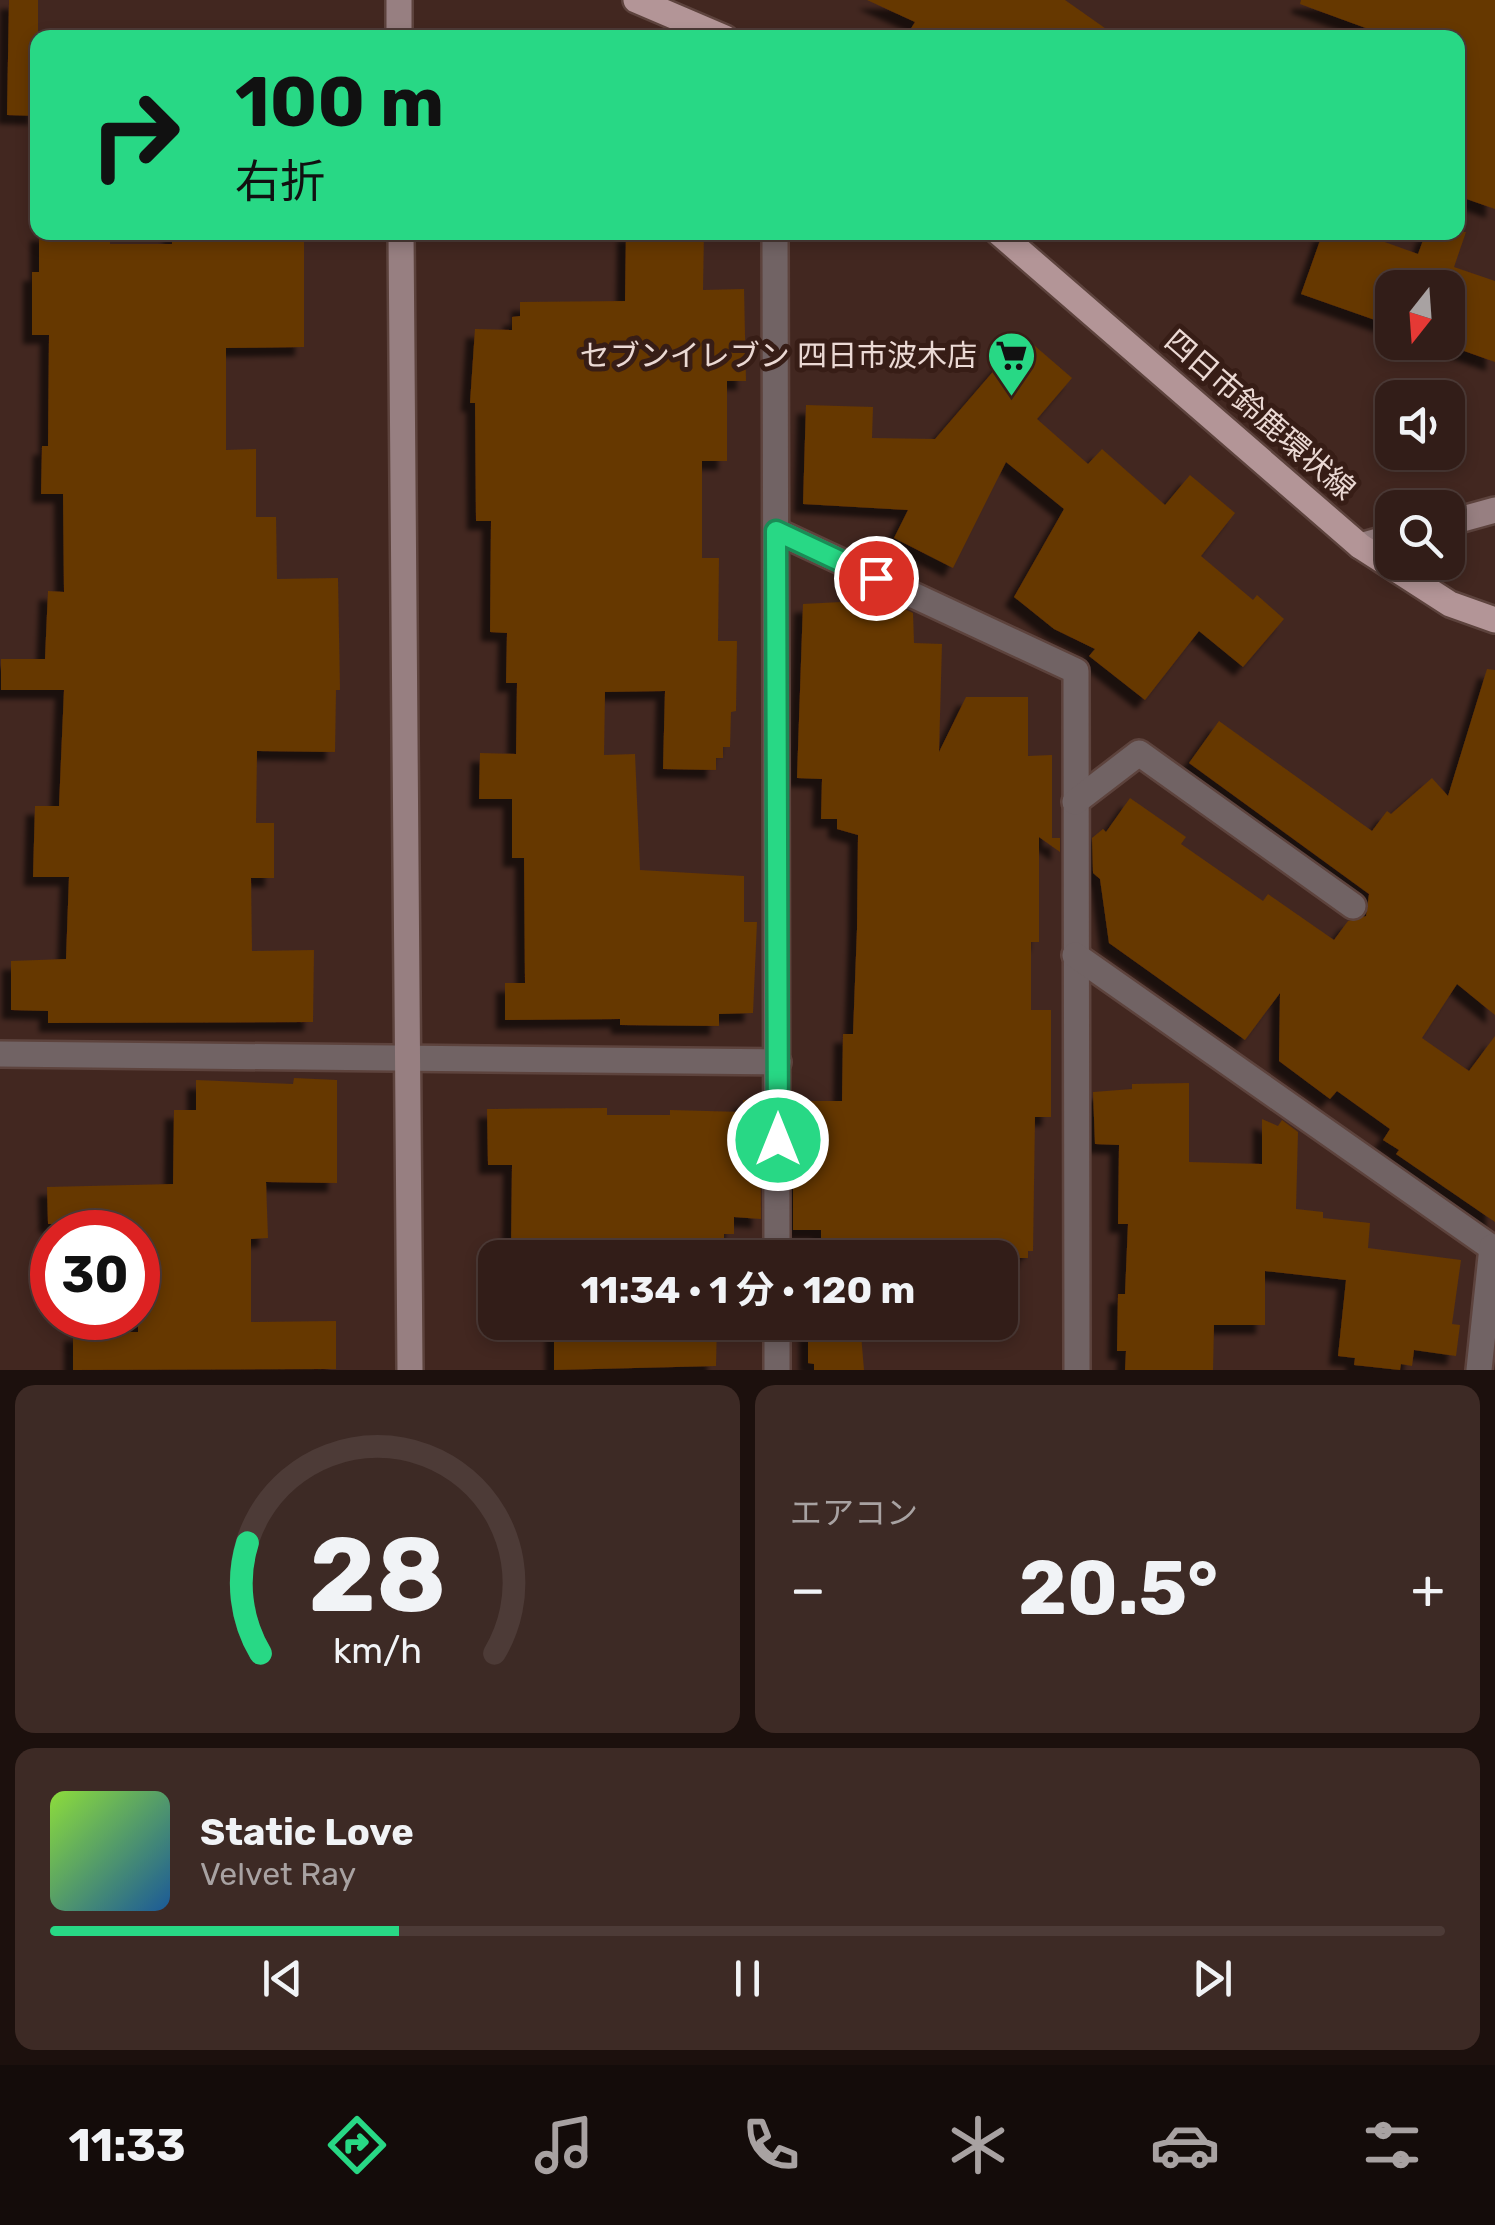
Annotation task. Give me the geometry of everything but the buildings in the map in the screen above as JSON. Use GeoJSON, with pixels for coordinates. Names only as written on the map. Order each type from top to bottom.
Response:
{"type":"FeatureCollection","features":[{"type":"Feature","properties":{"kind":"main road"},"geometry":{"type":"LineString","coordinates":[[636,0],[706,30]]}},
{"type":"Feature","properties":{"kind":"main road","name":"四日市鈴鹿環状線"},"geometry":{"type":"LineString","coordinates":[[1007,240],[1360,546],[1450,604],[1495,620]]}},
{"type":"Feature","properties":{"kind":"street"},"geometry":{"type":"LineString","coordinates":[[399,0],[399,30]]}},
{"type":"Feature","properties":{"kind":"street"},"geometry":{"type":"LineString","coordinates":[[400,240],[410,1370]]}},
{"type":"Feature","properties":{"kind":"street"},"geometry":{"type":"LineString","coordinates":[[775,240],[778,1240]]}},
{"type":"Feature","properties":{"kind":"street"},"geometry":{"type":"LineString","coordinates":[[1465,518],[1495,510]]}},
{"type":"Feature","properties":{"kind":"street"},"geometry":{"type":"LineString","coordinates":[[776,531],[1076,670],[1077,1370]]}},
{"type":"Feature","properties":{"kind":"street"},"geometry":{"type":"LineString","coordinates":[[1360,546],[1375,542]]}},
{"type":"Feature","properties":{"kind":"street"},"geometry":{"type":"LineString","coordinates":[[1075,802],[1139,754],[1353,906]]}},
{"type":"Feature","properties":{"kind":"street"},"geometry":{"type":"LineString","coordinates":[[1075,955],[1493,1248],[1478,1370]]}},
{"type":"Feature","properties":{"kind":"street"},"geometry":{"type":"LineString","coordinates":[[0,1054],[778,1062]]}},
{"type":"Feature","properties":{"kind":"street"},"geometry":{"type":"LineString","coordinates":[[777,1340],[777,1370]]}},
{"type":"Feature","properties":{"kind":"place","name":"セブンイレブン 四日市波木店"},"geometry":{"type":"Point","coordinates":[1012,398]}},
{"type":"Feature","properties":{"kind":"route"},"geometry":{"type":"LineString","coordinates":[[778,1140],[776,531],[876,578]]}}]}
